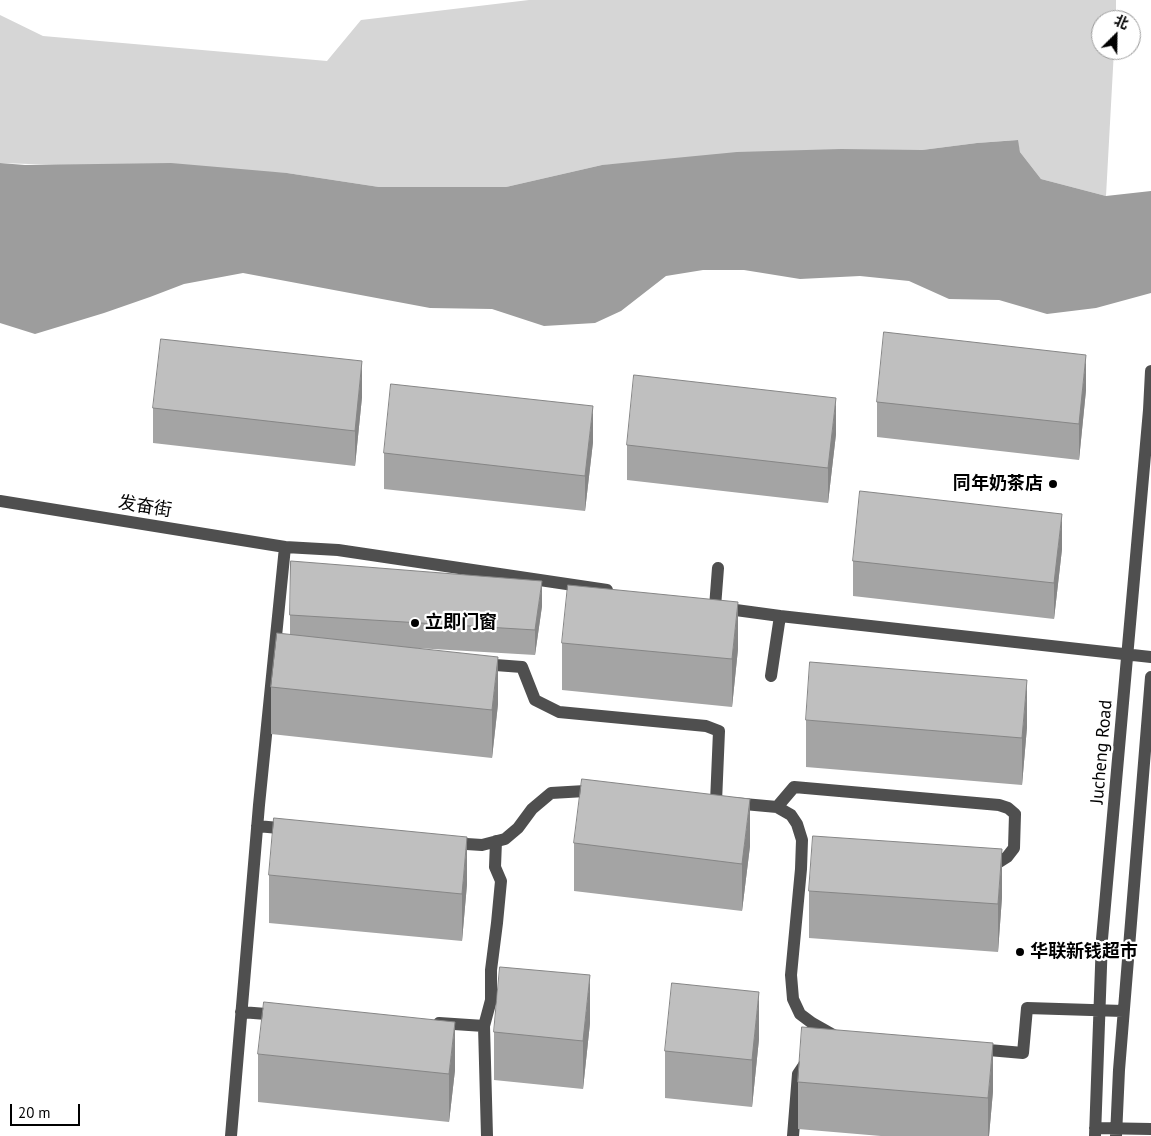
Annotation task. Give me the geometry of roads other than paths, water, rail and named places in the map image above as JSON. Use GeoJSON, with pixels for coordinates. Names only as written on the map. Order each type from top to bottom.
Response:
{"type":"FeatureCollection","features":[{"type":"Feature","properties":{"kind":"street","name":"Jucheng Road"},"geometry":{"type":"LineString","coordinates":[[1095,1132],[1102,939],[1151,371]]}},
{"type":"Feature","properties":{"kind":"street","name":"发奋街"},"geometry":{"type":"LineString","coordinates":[[0,501],[285,547],[338,550],[621,592]]}},
{"type":"Feature","properties":{"kind":"street"},"geometry":{"type":"LineString","coordinates":[[231,1136],[257,826],[279,651],[285,547]]}},
{"type":"Feature","properties":{"kind":"street"},"geometry":{"type":"LineString","coordinates":[[718,568],[710,606],[780,616],[1151,656]]}},
{"type":"Feature","properties":{"kind":"street"},"geometry":{"type":"LineString","coordinates":[[771,676],[780,616]]}},
{"type":"Feature","properties":{"kind":"street"},"geometry":{"type":"LineString","coordinates":[[473,664],[522,667],[535,700],[559,712],[706,726],[719,731],[712,801],[777,807],[791,816],[797,824],[802,840],[791,975],[792,999],[800,1014],[812,1023],[835,1036],[852,1038]]}},
{"type":"Feature","properties":{"kind":"street"},"geometry":{"type":"LineString","coordinates":[[1116,1132],[1123,1011],[1151,677]]}},
{"type":"Feature","properties":{"kind":"street"},"geometry":{"type":"LineString","coordinates":[[777,807],[794,787],[999,805],[1008,808],[1015,814],[1014,848],[1007,857],[996,864],[976,862]]}},
{"type":"Feature","properties":{"kind":"street"},"geometry":{"type":"LineString","coordinates":[[443,842],[482,845],[505,839],[518,828],[532,809],[551,793],[604,792]]}},
{"type":"Feature","properties":{"kind":"street"},"geometry":{"type":"LineString","coordinates":[[257,826],[306,830]]}},
{"type":"Feature","properties":{"kind":"street"},"geometry":{"type":"LineString","coordinates":[[487,1136],[484,1026],[491,1000],[490,970],[501,881],[495,867],[496,841]]}},
{"type":"Feature","properties":{"kind":"street"},"geometry":{"type":"LineString","coordinates":[[801,852],[816,850]]}},
{"type":"Feature","properties":{"kind":"street"},"geometry":{"type":"LineString","coordinates":[[965,1048],[1022,1053],[1027,1008],[1123,1011]]}},
{"type":"Feature","properties":{"kind":"street"},"geometry":{"type":"LineString","coordinates":[[242,1012],[289,1016]]}},
{"type":"Feature","properties":{"kind":"street"},"geometry":{"type":"LineString","coordinates":[[425,1023],[484,1026]]}},
{"type":"Feature","properties":{"kind":"street"},"geometry":{"type":"LineString","coordinates":[[793,1136],[798,1074],[817,1046],[835,1036]]}},
{"type":"Feature","properties":{"kind":"street"},"geometry":{"type":"LineString","coordinates":[[1095,1132],[1151,1128]]}},
{"type":"Feature","properties":{"kind":"place","name":"同年奶茶店"},"geometry":{"type":"Point","coordinates":[1053,484]}},
{"type":"Feature","properties":{"kind":"place","name":"立即门窗"},"geometry":{"type":"Point","coordinates":[415,623]}},
{"type":"Feature","properties":{"kind":"place","name":"华联新钱超市"},"geometry":{"type":"Point","coordinates":[1020,952]}}]}
